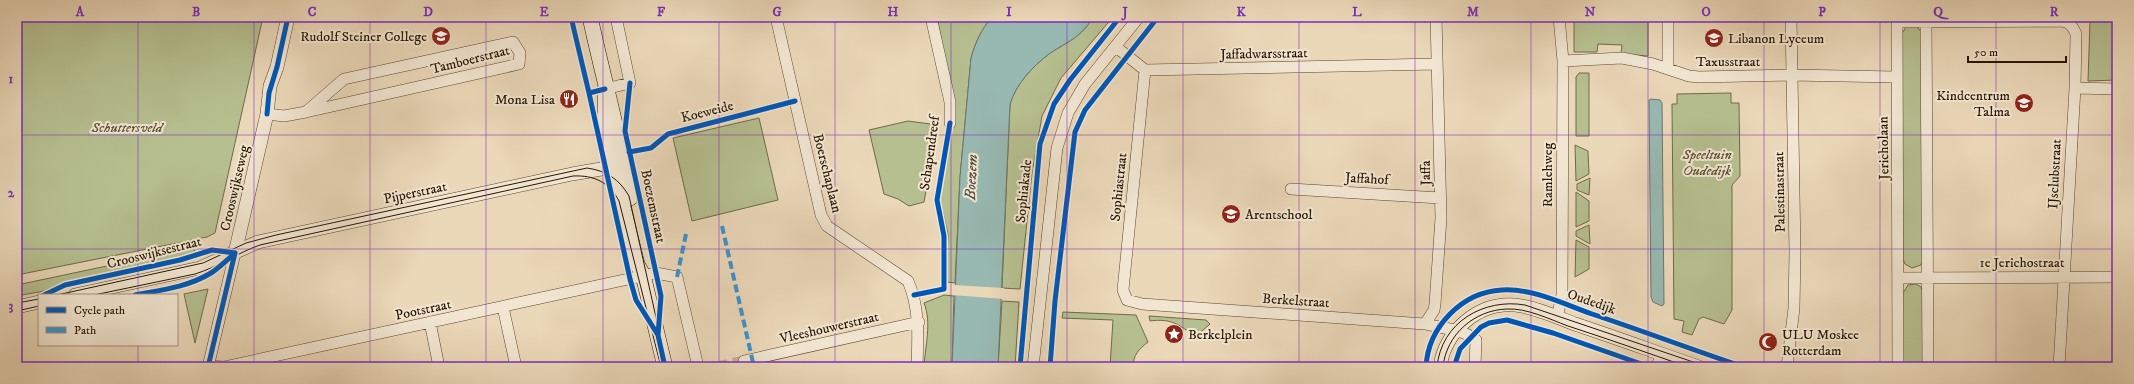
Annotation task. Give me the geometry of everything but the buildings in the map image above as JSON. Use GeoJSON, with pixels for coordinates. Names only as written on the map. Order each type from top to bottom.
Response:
{"type":"FeatureCollection","features":[{"type":"Feature","properties":{"kind":"main road","name":"Boezemstraat"},"geometry":{"type":"LineString","coordinates":[[590,17],[605,89],[605,123],[618,166],[637,264],[643,276],[665,367]]}},
{"type":"Feature","properties":{"kind":"street","name":"Crooswijkseweg"},"geometry":{"type":"LineString","coordinates":[[208,366],[267,114],[269,93],[277,67],[288,17]]}},
{"type":"Feature","properties":{"kind":"street"},"geometry":{"type":"LineString","coordinates":[[605,89],[630,83],[616,17]]}},
{"type":"Feature","properties":{"kind":"street","name":"Boerschaplaan"},"geometry":{"type":"LineString","coordinates":[[776,17],[821,215],[827,226],[908,281],[914,295],[919,322]]}},
{"type":"Feature","properties":{"kind":"street","name":"Schapendreef"},"geometry":{"type":"LineString","coordinates":[[931,17],[950,102],[950,123]]}},
{"type":"Feature","properties":{"kind":"street","name":"Sophiakade"},"geometry":{"type":"LineString","coordinates":[[1033,367],[1057,148],[1068,113],[1085,84],[1139,17]]}},
{"type":"Feature","properties":{"kind":"street","name":"Jaffa"},"geometry":{"type":"LineString","coordinates":[[1425,324],[1434,310],[1435,304],[1440,198],[1436,17]]}},
{"type":"Feature","properties":{"kind":"street","name":"Ramlehweg"},"geometry":{"type":"LineString","coordinates":[[1557,318],[1562,295],[1563,61],[1559,17]]}},
{"type":"Feature","properties":{"kind":"street"},"geometry":{"type":"LineString","coordinates":[[1668,17],[1668,68]]}},
{"type":"Feature","properties":{"kind":"street","name":"Palestinastraat"},"geometry":{"type":"LineString","coordinates":[[1787,367],[1794,308],[1795,253],[1791,17]]}},
{"type":"Feature","properties":{"kind":"street","name":"IJsclubstraat"},"geometry":{"type":"LineString","coordinates":[[1897,19],[2030,19],[2066,22],[2073,28],[2076,34],[2075,88],[2059,367]]}},
{"type":"Feature","properties":{"kind":"street","name":"Jericholaan"},"geometry":{"type":"LineString","coordinates":[[1897,19],[1896,78],[1899,278],[1898,367]]}},
{"type":"Feature","properties":{"kind":"street"},"geometry":{"type":"LineString","coordinates":[[1926,19],[1926,277],[1928,367]]}},
{"type":"Feature","properties":{"kind":"street","name":"Tamboerstraat"},"geometry":{"type":"LineString","coordinates":[[267,114],[284,116],[306,112],[519,64],[520,53],[513,42],[344,79],[306,112]]}},
{"type":"Feature","properties":{"kind":"street"},"geometry":{"type":"LineString","coordinates":[[1116,47],[1145,70]]}},
{"type":"Feature","properties":{"kind":"street","name":"Taxusstraat"},"geometry":{"type":"LineString","coordinates":[[1563,61],[1622,58],[1668,68],[1690,76],[1699,77],[1791,75],[1896,78]]}},
{"type":"Feature","properties":{"kind":"street","name":"Jaffadwarsstraat"},"geometry":{"type":"LineString","coordinates":[[1145,70],[1437,64]]}},
{"type":"Feature","properties":{"kind":"street","name":"Sophiastraat"},"geometry":{"type":"LineString","coordinates":[[1133,302],[1127,300],[1123,290],[1145,70]]}},
{"type":"Feature","properties":{"kind":"street"},"geometry":{"type":"LineString","coordinates":[[2075,88],[2117,89]]}},
{"type":"Feature","properties":{"kind":"street","name":"Pijperstraat"},"geometry":{"type":"LineString","coordinates":[[235,253],[258,242],[572,174],[618,166]]}},
{"type":"Feature","properties":{"kind":"street","name":"Jaffahof"},"geometry":{"type":"LineString","coordinates":[[1291,189],[1440,198]]}},
{"type":"Feature","properties":{"kind":"street","name":"Crooswijksestraat"},"geometry":{"type":"LineString","coordinates":[[79,294],[172,275],[210,265],[235,253]]}},
{"type":"Feature","properties":{"kind":"street"},"geometry":{"type":"LineString","coordinates":[[643,276],[656,273],[677,277],[698,367]]}},
{"type":"Feature","properties":{"kind":"street","name":"Pootstraat"},"geometry":{"type":"LineString","coordinates":[[208,366],[224,366],[643,276]]}},
{"type":"Feature","properties":{"kind":"street"},"geometry":{"type":"LineString","coordinates":[[1899,278],[1926,277]]}},
{"type":"Feature","properties":{"kind":"street","name":"1e Jerichostraat"},"geometry":{"type":"LineString","coordinates":[[1926,277],[2117,277]]}},
{"type":"Feature","properties":{"kind":"street"},"geometry":{"type":"LineString","coordinates":[[17,307],[38,302]]}},
{"type":"Feature","properties":{"kind":"street","name":"Berkelstraat"},"geometry":{"type":"LineString","coordinates":[[1133,302],[1425,324],[1456,330],[1471,336],[1476,340],[1475,367]]}},
{"type":"Feature","properties":{"kind":"street","name":"Oudedijk"},"geometry":{"type":"LineString","coordinates":[[1440,367],[1445,348],[1456,330],[1485,309],[1498,306],[1520,306],[1699,367]]}},
{"type":"Feature","properties":{"kind":"street"},"geometry":{"type":"LineString","coordinates":[[503,307],[516,367]]}},
{"type":"Feature","properties":{"kind":"street"},"geometry":{"type":"LineString","coordinates":[[430,322],[439,367]]}},
{"type":"Feature","properties":{"kind":"street"},"geometry":{"type":"LineString","coordinates":[[917,367],[919,322]]}},
{"type":"Feature","properties":{"kind":"street","name":"Vleeshouwerstraat"},"geometry":{"type":"LineString","coordinates":[[744,361],[919,322]]}},
{"type":"Feature","properties":{"kind":"street"},"geometry":{"type":"LineString","coordinates":[[1657,367],[1661,354]]}},
{"type":"Feature","properties":{"kind":"green space","name":"Schuttersveld"},"geometry":{"type":"Polygon","coordinates":[[[17,17],[263,17],[215,233],[207,237],[17,275],[17,17]]]}},
{"type":"Feature","properties":{"kind":"green space"},"geometry":{"type":"Polygon","coordinates":[[[937,17],[992,17],[979,36],[971,58],[960,177],[955,283],[946,282],[948,234],[939,196],[954,109],[937,17]]]}},
{"type":"Feature","properties":{"kind":"green space"},"geometry":{"type":"Polygon","coordinates":[[[1093,17],[1113,17],[1061,78],[1042,116],[1032,173],[1020,289],[1002,288],[1010,104],[1016,90],[1025,76],[1049,54],[1079,35],[1093,17]]]}},
{"type":"Feature","properties":{"kind":"green space"},"geometry":{"type":"Polygon","coordinates":[[[1574,17],[1648,17],[1648,56],[1621,54],[1622,45],[1598,44],[1597,52],[1574,52],[1574,17]]]}},
{"type":"Feature","properties":{"kind":"green space"},"geometry":{"type":"Polygon","coordinates":[[[2069,17],[2117,17],[2117,80],[2088,81],[2090,21],[2077,22],[2069,17]]]}},
{"type":"Feature","properties":{"kind":"green space"},"geometry":{"type":"Polygon","coordinates":[[[1913,25],[1922,33],[1923,260],[1921,265],[1912,268],[1905,264],[1903,259],[1901,35],[1906,27],[1913,25]]]}},
{"type":"Feature","properties":{"kind":"green space"},"geometry":{"type":"Polygon","coordinates":[[[1579,73],[1589,73],[1589,136],[1576,136],[1576,77],[1579,73]]]}},
{"type":"Feature","properties":{"kind":"green space","name":"Speeltuin Oudedijk"},"geometry":{"type":"Polygon","coordinates":[[[1731,93],[1731,103],[1739,103],[1740,176],[1732,185],[1732,310],[1724,324],[1703,317],[1699,319],[1692,335],[1682,332],[1684,321],[1674,319],[1672,104],[1677,104],[1677,94],[1731,93]]]}},
{"type":"Feature","properties":{"kind":"green space"},"geometry":{"type":"Polygon","coordinates":[[[759,118],[778,200],[692,221],[673,138],[759,118]]]}},
{"type":"Feature","properties":{"kind":"green space"},"geometry":{"type":"Polygon","coordinates":[[[908,121],[938,125],[924,202],[909,206],[898,199],[884,194],[869,130],[908,121]]]}},
{"type":"Feature","properties":{"kind":"green space"},"geometry":{"type":"Polygon","coordinates":[[[1575,145],[1588,151],[1589,174],[1576,181],[1575,145]]]}},
{"type":"Feature","properties":{"kind":"green space"},"geometry":{"type":"Polygon","coordinates":[[[1590,178],[1589,195],[1577,190],[1577,184],[1590,178]]]}},
{"type":"Feature","properties":{"kind":"green space"},"geometry":{"type":"Polygon","coordinates":[[[1576,192],[1589,201],[1589,221],[1576,227],[1576,192]]]}},
{"type":"Feature","properties":{"kind":"green space"},"geometry":{"type":"Polygon","coordinates":[[[1589,225],[1590,244],[1576,236],[1576,231],[1589,225]]]}},
{"type":"Feature","properties":{"kind":"green space"},"geometry":{"type":"Polygon","coordinates":[[[1576,240],[1589,247],[1589,269],[1575,277],[1576,240]]]}},
{"type":"Feature","properties":{"kind":"green space"},"geometry":{"type":"Polygon","coordinates":[[[192,248],[196,252],[181,258],[69,282],[44,291],[22,295],[17,293],[17,285],[192,248]]]}},
{"type":"Feature","properties":{"kind":"green space"},"geometry":{"type":"Polygon","coordinates":[[[1916,284],[1921,287],[1923,292],[1924,367],[1903,367],[1903,293],[1908,285],[1916,284]]]}},
{"type":"Feature","properties":{"kind":"green space"},"geometry":{"type":"Polygon","coordinates":[[[208,289],[195,343],[184,294],[208,289]]]}},
{"type":"Feature","properties":{"kind":"green space"},"geometry":{"type":"Polygon","coordinates":[[[944,295],[954,296],[952,367],[924,367],[928,318],[924,303],[944,295]]]}},
{"type":"Feature","properties":{"kind":"green space"},"geometry":{"type":"Polygon","coordinates":[[[1002,301],[1019,302],[1015,367],[998,367],[1002,301]]]}},
{"type":"Feature","properties":{"kind":"green space"},"geometry":{"type":"Polygon","coordinates":[[[1063,312],[1136,315],[1148,342],[1137,353],[1134,359],[1133,367],[1110,367],[1113,320],[1062,318],[1063,312]]]}},
{"type":"Feature","properties":{"kind":"green space"},"geometry":{"type":"Polygon","coordinates":[[[1149,316],[1206,320],[1210,324],[1195,337],[1175,323],[1158,320],[1150,321],[1149,316]]]}},
{"type":"Feature","properties":{"kind":"water","name":"Boezem"},"geometry":{"type":"Polygon","coordinates":[[[992,17],[1093,17],[1079,35],[1049,54],[1025,76],[1016,90],[1010,104],[998,367],[952,367],[960,177],[971,58],[979,36],[992,17]]]}},
{"type":"Feature","properties":{"kind":"water"},"geometry":{"type":"Polygon","coordinates":[[[1649,100],[1660,100],[1662,103],[1664,304],[1662,306],[1653,302],[1651,297],[1649,100]]]}},
{"type":"Feature","properties":{"kind":"pier"},"geometry":{"type":"Polygon","coordinates":[[[953,285],[1004,288],[1004,299],[952,295],[953,285]]]}},
{"type":"Feature","properties":{"kind":"tunnel"},"geometry":{"type":"LineString","coordinates":[[717,367],[744,361]]}},
{"type":"Feature","properties":{"kind":"tram line"},"geometry":{"type":"LineString","coordinates":[[62,294],[203,263],[246,243],[276,235],[587,168],[601,171],[617,180],[629,196],[667,367]]}},
{"type":"Feature","properties":{"kind":"tram line"},"geometry":{"type":"LineString","coordinates":[[99,294],[195,274],[212,268],[260,245],[573,176],[581,176],[594,178],[606,184],[619,201],[661,367]]}},
{"type":"Feature","properties":{"kind":"tram line"},"geometry":{"type":"LineString","coordinates":[[17,303],[38,299]]}},
{"type":"Feature","properties":{"kind":"tram line"},"geometry":{"type":"LineString","coordinates":[[1437,367],[1440,351],[1447,337],[1467,316],[1495,305],[1510,304],[1525,305],[1708,367]]}},
{"type":"Feature","properties":{"kind":"tram line"},"geometry":{"type":"LineString","coordinates":[[17,311],[38,306]]}},
{"type":"Feature","properties":{"kind":"tram line"},"geometry":{"type":"LineString","coordinates":[[1443,367],[1445,355],[1450,345],[1464,326],[1473,319],[1484,314],[1495,310],[1507,309],[1522,310],[1538,314],[1568,326],[1688,367]]}},
{"type":"Feature","properties":{"kind":"marked path"},"geometry":{"type":"LineString","coordinates":[[722,226],[754,367]]}},
{"type":"Feature","properties":{"kind":"marked path"},"geometry":{"type":"LineString","coordinates":[[677,277],[686,234]]}},
{"type":"Feature","properties":{"kind":"cycle path"},"geometry":{"type":"LineString","coordinates":[[267,114],[269,93],[277,67],[288,17]]}},
{"type":"Feature","properties":{"kind":"cycle path"},"geometry":{"type":"LineString","coordinates":[[571,17],[589,93],[605,89]]}},
{"type":"Feature","properties":{"kind":"cycle path"},"geometry":{"type":"LineString","coordinates":[[1020,367],[1040,144],[1054,104],[1070,80],[1120,17]]}},
{"type":"Feature","properties":{"kind":"cycle path"},"geometry":{"type":"LineString","coordinates":[[1050,367],[1055,301],[1075,132],[1085,110],[1158,17]]}},
{"type":"Feature","properties":{"kind":"cycle path"},"geometry":{"type":"LineString","coordinates":[[630,83],[625,131],[661,296],[658,335],[665,367]]}},
{"type":"Feature","properties":{"kind":"cycle path"},"geometry":{"type":"LineString","coordinates":[[589,93],[630,279],[636,300],[658,335]]}},
{"type":"Feature","properties":{"kind":"cycle path","name":"Koeweide"},"geometry":{"type":"LineString","coordinates":[[629,152],[651,148],[668,134],[795,101]]}},
{"type":"Feature","properties":{"kind":"cycle path"},"geometry":{"type":"LineString","coordinates":[[914,295],[944,289],[944,236],[937,200],[950,123]]}},
{"type":"Feature","properties":{"kind":"cycle path"},"geometry":{"type":"LineString","coordinates":[[46,294],[65,285],[180,260],[212,250],[235,253]]}},
{"type":"Feature","properties":{"kind":"cycle path"},"geometry":{"type":"LineString","coordinates":[[140,294],[193,282],[214,271],[235,253]]}},
{"type":"Feature","properties":{"kind":"cycle path"},"geometry":{"type":"LineString","coordinates":[[208,367],[235,253]]}},
{"type":"Feature","properties":{"kind":"cycle path"},"geometry":{"type":"LineString","coordinates":[[1426,367],[1428,352],[1433,338],[1440,326],[1450,314],[1474,297],[1487,292],[1502,290],[1513,290],[1536,294],[1744,367]]}},
{"type":"Feature","properties":{"kind":"cycle path"},"geometry":{"type":"LineString","coordinates":[[1454,367],[1460,349],[1481,327],[1489,323],[1507,320],[1553,333],[1650,367]]}},
{"type":"Feature","properties":{"kind":"place","name":"Rudolf Steiner College"},"geometry":{"type":"Point","coordinates":[441,36]}},
{"type":"Feature","properties":{"kind":"place","name":"Libanon Lyceum"},"geometry":{"type":"Point","coordinates":[1714,38]}},
{"type":"Feature","properties":{"kind":"place","name":"Mona Lisa"},"geometry":{"type":"Point","coordinates":[569,99]}},
{"type":"Feature","properties":{"kind":"place","name":"Kindcentrum Talma"},"geometry":{"type":"Point","coordinates":[2024,103]}},
{"type":"Feature","properties":{"kind":"place","name":"Arentschool"},"geometry":{"type":"Point","coordinates":[1231,214]}},
{"type":"Feature","properties":{"kind":"place","name":"Berkelplein"},"geometry":{"type":"Point","coordinates":[1174,334]}},
{"type":"Feature","properties":{"kind":"place","name":"ULU Moskee Rotterdam"},"geometry":{"type":"Point","coordinates":[1768,342]}}]}
